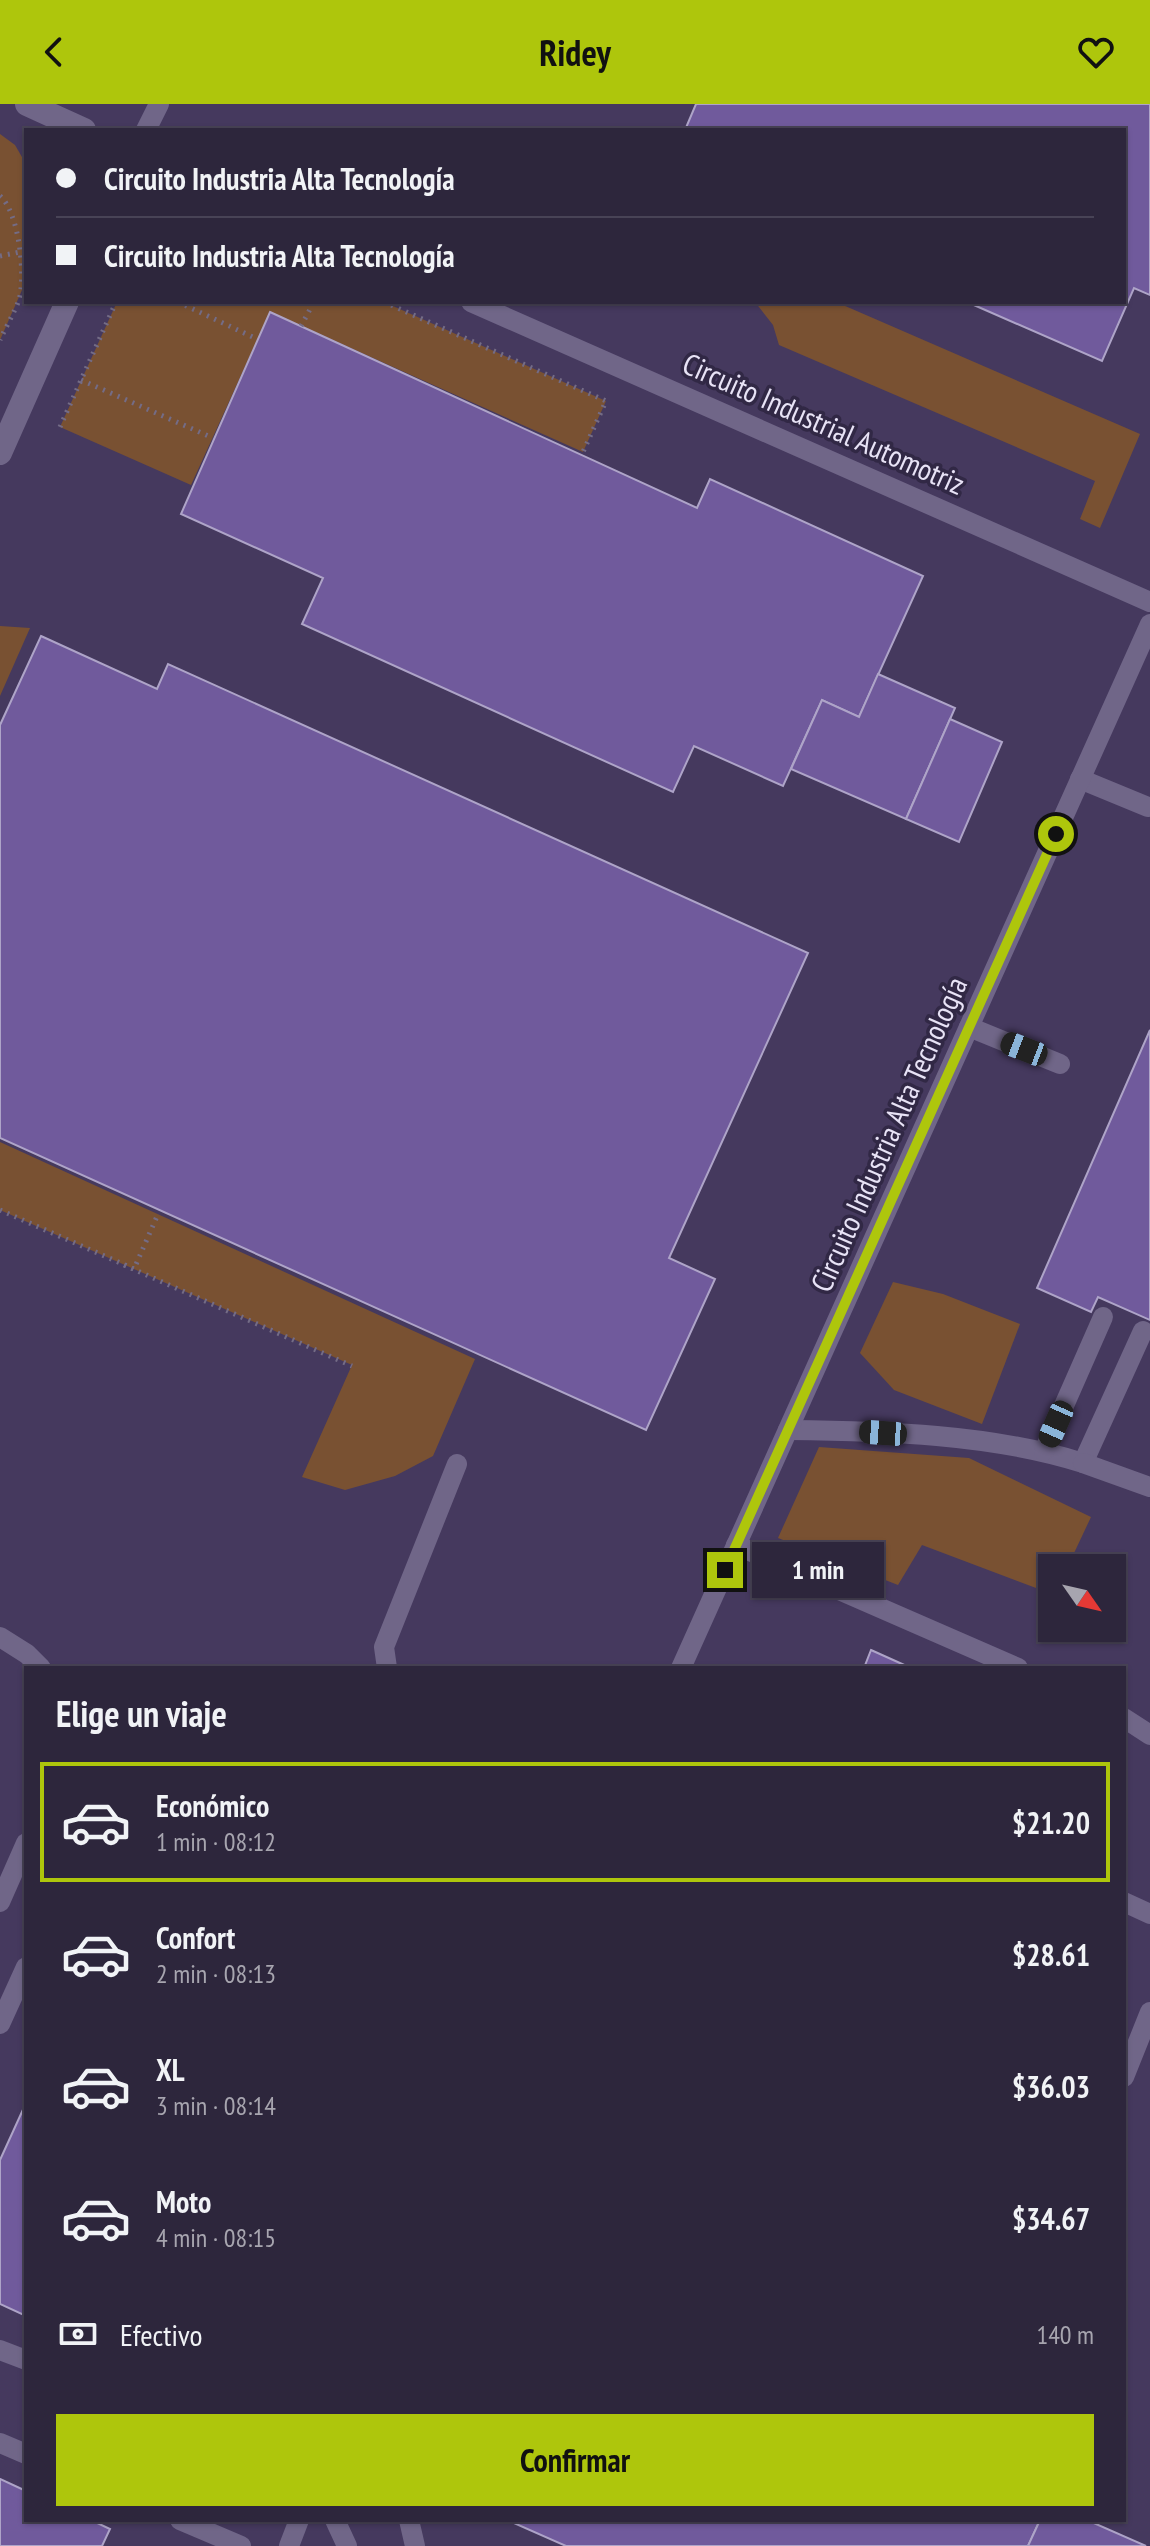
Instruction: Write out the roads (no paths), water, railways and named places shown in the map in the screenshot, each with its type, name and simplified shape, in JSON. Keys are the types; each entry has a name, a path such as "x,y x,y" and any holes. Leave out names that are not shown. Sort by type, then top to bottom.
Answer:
{"street":[{"path":"27,104 80,128"},
{"path":"0,453 66,304"}],"lane":[{"path":"147,128 159,104"},
{"name":"Circuito Industrial Automotriz","path":"476,304 1150,602"},
{"name":"Circuito Industria Alta Tecnología","path":"682,1666 1150,624"},
{"path":"1080,779 1148,807"},
{"path":"969,1027 1060,1064"},
{"path":"1044,1451 1103,1317"},
{"path":"1083,1463 1143,1331"},
{"path":"788,1430 910,1434 1044,1451 1150,1487"},
{"path":"387,1666 384,1647 457,1464"},
{"path":"736,1545 1013,1666"},
{"path":"0,1637 27,1654 39,1666"},
{"path":"1126,1719 1150,1735"},
{"path":"0,1902 24,1848"},
{"path":"1126,1903 1150,1914"},
{"path":"0,2024 24,1971"},
{"path":"1126,2072 1150,2012"},
{"path":"0,2350 24,2359"},
{"path":"0,2443 24,2453"},
{"path":"185,2522 241,2546"},
{"path":"289,2546 298,2522"},
{"path":"336,2522 347,2546"},
{"path":"409,2522 415,2546"}]}
